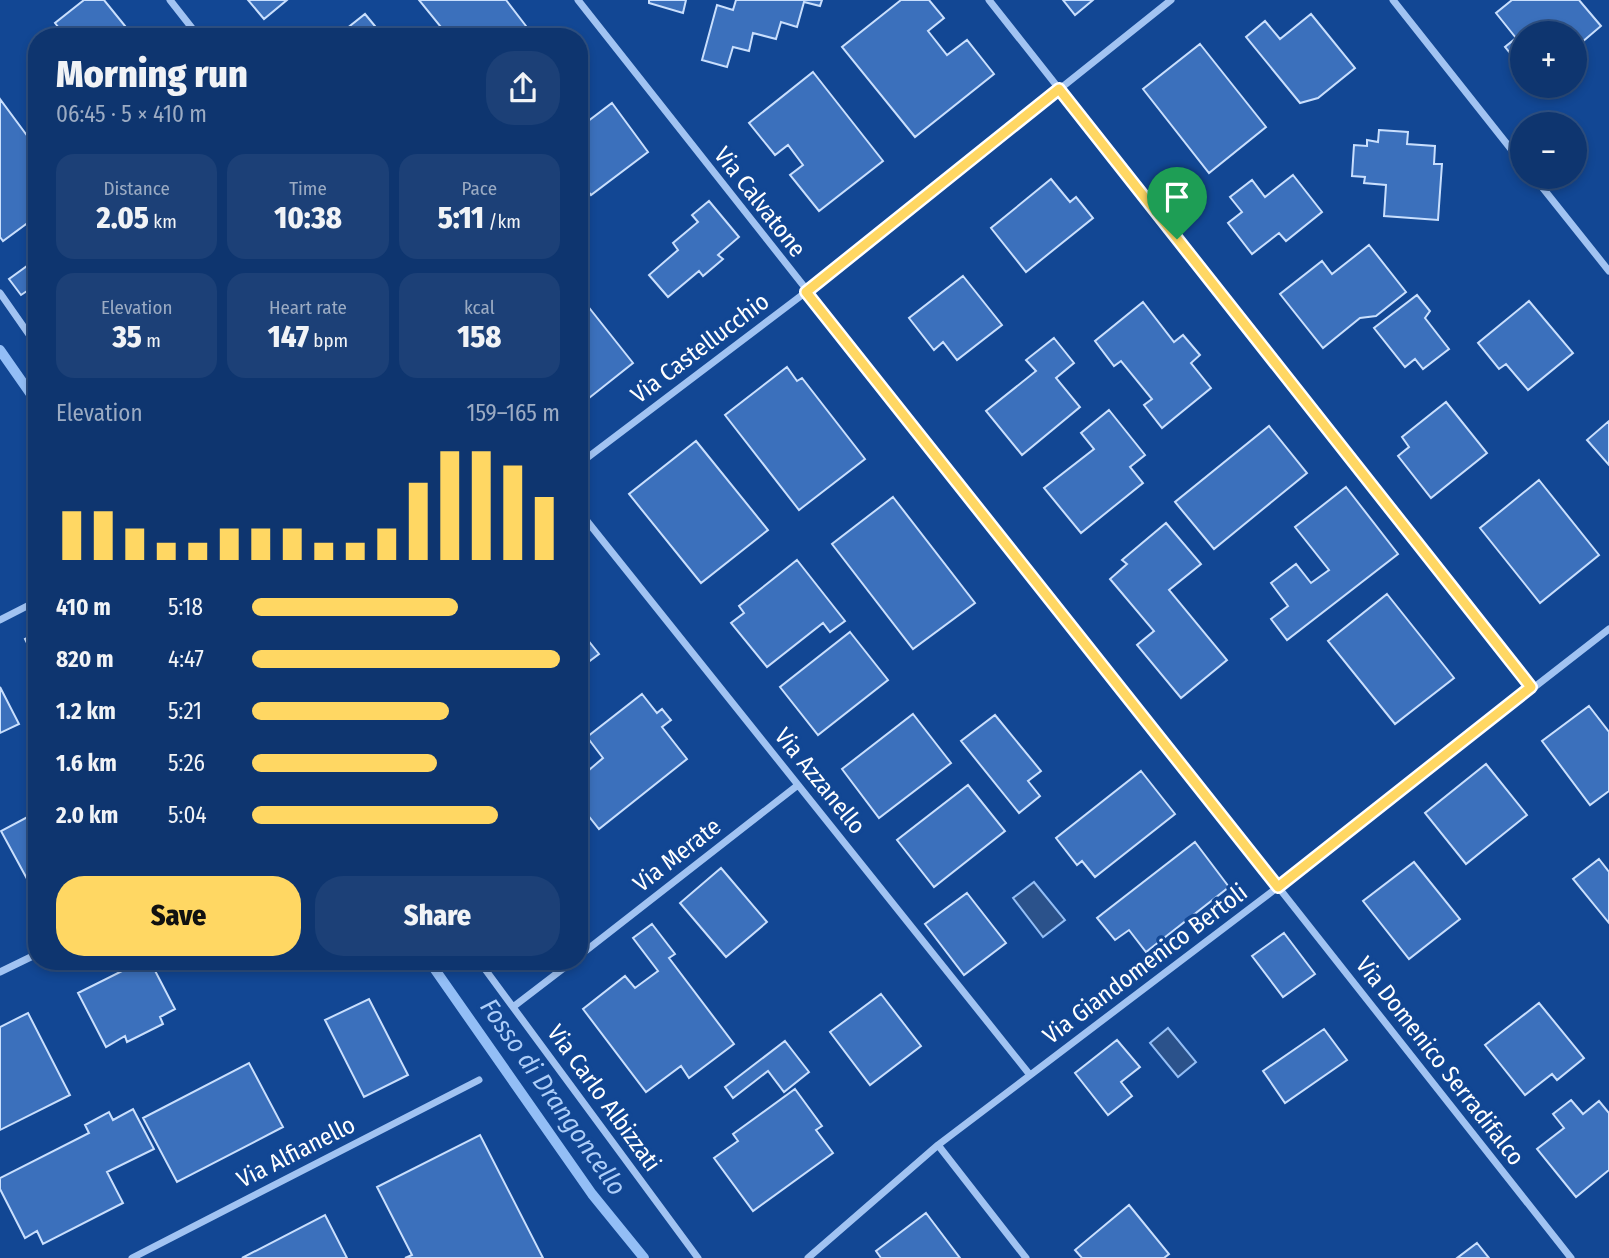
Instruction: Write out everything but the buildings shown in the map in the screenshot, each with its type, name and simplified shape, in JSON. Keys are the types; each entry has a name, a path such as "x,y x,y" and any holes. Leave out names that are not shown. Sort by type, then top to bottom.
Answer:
{"street":[{"path":"170,0 192,28"},
{"name":"Via Calvatone","path":"578,0 1278,887"},
{"path":"989,0 1531,687"},
{"name":"Via Castellucchio","path":"588,457 806,292 1171,0"},
{"path":"1394,0 1510,148"},
{"path":"1544,189 1609,271"},
{"path":"0,293 28,333"},
{"name":"Via Azzanello","path":"588,522 1030,1075"},
{"path":"0,620 28,606"},
{"name":"Via Giandomenico Bertoli","path":"808,1258 938,1145 1278,887 1531,687 1609,629"},
{"name":"Via Merate","path":"588,949 798,785"},
{"name":"Via Domenico Serradifalco","path":"1278,887 1571,1258"},
{"path":"0,972 28,958"},
{"name":"Via Carlo Albizzati","path":"485,970 698,1258"},
{"path":"513,1007 560,970"},
{"name":"Via Alfianello","path":"132,1258 479,1080"},
{"path":"938,1145 1027,1258"}],"water":[{"path":"1034,882 1065,920 1043,937 1013,898"},
{"path":"1168,1028 1196,1062 1178,1077 1150,1043"}],"waterway":[{"name":"Fosso di Drangoncello","path":"0,350 28,390"},
{"name":"Fosso di Drangoncello","path":"435,970 592,1194 644,1258"}],"route":[{"path":"1059,89 1177,239 1531,687 1278,887 806,292 1059,89"}]}
